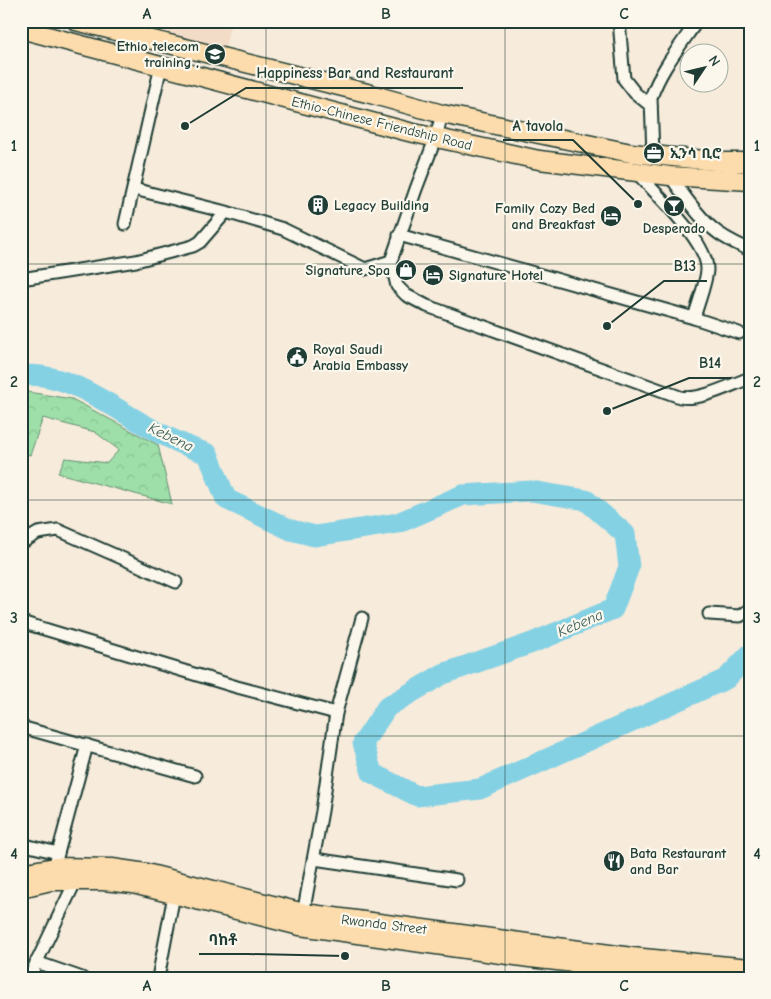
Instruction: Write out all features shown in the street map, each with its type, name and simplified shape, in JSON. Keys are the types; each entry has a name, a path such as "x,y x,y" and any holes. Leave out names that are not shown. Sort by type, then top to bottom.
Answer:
{"main road":[{"name":"Ethio-Chinese Friendship Road","path":"76,21 367,93 442,114 631,153 725,162 750,162"},
{"name":"Ethio-Chinese Friendship Road","path":"21,29 409,132 539,160 637,173 750,181"},
{"name":"Rwanda Street","path":"54,867 76,880 103,880 133,884 174,895 302,920 530,958 657,975 709,978"},
{"name":"Rwanda Street","path":"21,888 54,867"},
{"name":"Rwanda Street","path":"21,873 54,867 103,868 146,873 302,920 632,957 750,968"}],"street":[{"path":"619,21 624,78 635,93 651,106"},
{"path":"653,155 651,98 665,69 697,21"},
{"path":"125,224 161,66"},
{"path":"442,114 436,138 391,261 397,286 406,295 427,306 680,397 690,399 750,378"},
{"path":"637,173 696,239 705,257 707,270 694,318"},
{"path":"670,176 712,229 750,250"},
{"path":"134,189 226,212 283,229 365,269 391,261"},
{"path":"21,279 136,260 192,246 200,242 226,212"},
{"path":"399,235 694,318 739,334"},
{"path":"21,544 38,532 58,530 176,582"},
{"path":"709,614 740,616 750,609"},
{"path":"302,920 314,859 336,713 362,618"},
{"path":"21,622 237,687 336,713"},
{"path":"21,727 195,776"},
{"path":"21,844 54,867 87,745"},
{"path":"314,859 457,880"},
{"path":"29,978 76,880"},
{"path":"158,978 174,895"},
{"path":"36,962 82,978"}],"shaded area":[{"path":"117,21 231,21 225,49"}],"green space":[{"path":"21,391 72,399 158,445 172,504 58,473 65,458 107,463 119,450 95,432 43,418 30,455 21,453"}],"waterway":[{"name":"Kebena","path":"21,376 38,375 72,384 166,436 208,454 226,499 291,530 315,536 398,523 463,495 531,491 586,500 625,534 629,567 613,609 532,643 443,674 387,707 363,743 372,773 417,796 480,789 726,679 750,654"}],"place":[{"name":"Ethio telecom training ,","path":"215,54"},
{"name":"Happiness Bar and Restaurant","path":"185,126"},
{"name":"ኢንሳ ቢሮ","path":"654,153"},
{"name":"A tavola","path":"638,204"},
{"name":"Legacy Building","path":"318,205"},
{"name":"Desperado","path":"674,206"},
{"name":"Family Cozy Bed and Breakfast","path":"611,216"},
{"name":"Signature Spa","path":"406,270"},
{"name":"Signature Hotel","path":"433,275"},
{"name":"B13","path":"607,326"},
{"name":"Royal Saudi Arabia Embassy","path":"297,357"},
{"name":"B14","path":"607,411"},
{"name":"Bata Restaurant and Bar","path":"614,861"},
{"name":"ባከቶ","path":"345,956"}]}
